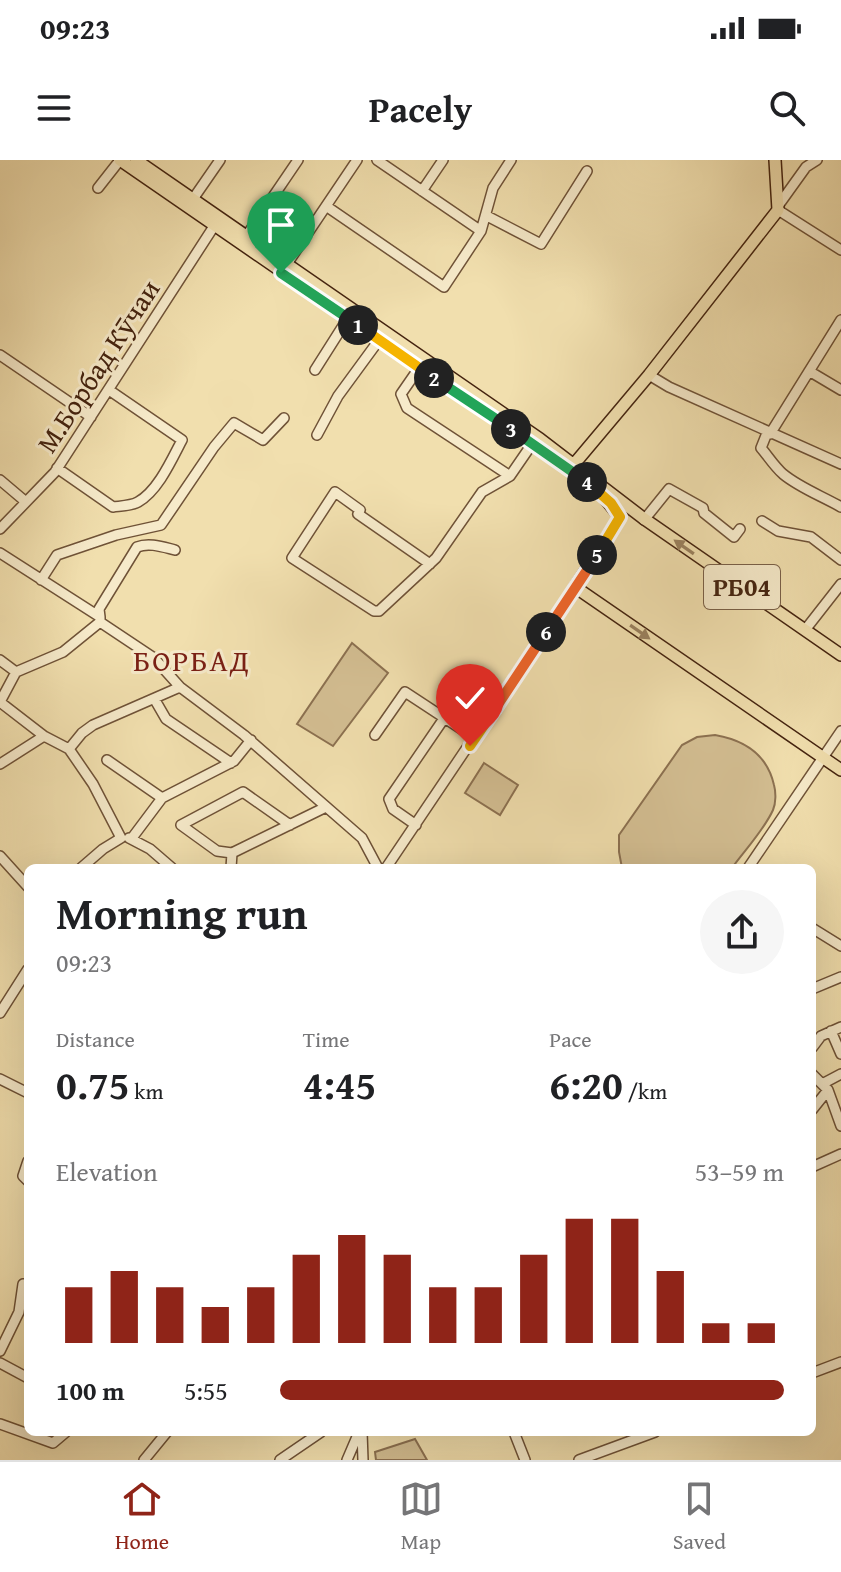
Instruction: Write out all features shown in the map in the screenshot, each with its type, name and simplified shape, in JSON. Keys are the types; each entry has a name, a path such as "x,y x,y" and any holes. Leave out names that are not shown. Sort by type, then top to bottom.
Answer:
{"main road":[{"name":"РБ04","path":"120,160 217,222 419,368 532,444 572,467 611,503 620,517"},
{"path":"572,467 649,375 778,208 775,160"},
{"name":"РБ04","path":"141,161 193,199 217,222 247,235 644,519 841,655"},
{"path":"617,499 620,517"},
{"path":"644,519 630,514 620,517 575,587 841,770"}],"street":[{"path":"98,188 120,160"},
{"path":"193,199 220,160"},
{"path":"247,235 298,160"},
{"path":"287,264 357,160"},
{"path":"377,160 481,231"},
{"path":"422,191 443,160"},
{"path":"326,206 444,287 481,231 493,188 511,160"},
{"path":"817,160 806,167 778,208 841,250"},
{"path":"487,216 541,244 587,171"},
{"name":"М.Борбад Кӯчаи","path":"0,529 57,468 217,222"},
{"path":"315,370 348,318"},
{"path":"841,320 761,448 777,468 807,490 841,507"},
{"path":"317,435 338,396 379,340"},
{"path":"0,355 91,417"},
{"path":"419,368 401,394 407,408 510,476"},
{"path":"809,371 841,390"},
{"path":"649,375 768,434 841,464"},
{"path":"57,468 113,507 137,503 150,492 172,460 182,440 109,390"},
{"path":"41,580 57,555 137,529 161,525 234,423 263,440 284,418"},
{"path":"430,564 358,514 360,510 335,492 292,558 374,611 379,611 430,564 482,492 510,476 532,444"},
{"path":"0,480 26,502"},
{"path":"644,519 669,489 703,508 704,513 734,537 740,529"},
{"path":"762,521 778,531 811,537 841,560"},
{"path":"137,529 142,545"},
{"path":"100,620 99,609 137,547 175,550"},
{"path":"0,553 154,658 180,687 251,740 362,838 376,864"},
{"path":"805,630 841,584"},
{"path":"389,864 575,587"},
{"path":"100,620 63,652 16,672 0,702 44,736 69,749 127,838 166,864"},
{"path":"0,660 16,672"},
{"path":"69,749 93,725 180,687"},
{"path":"375,735 405,692 475,738"},
{"path":"416,825 393,809 389,799 458,699"},
{"path":"155,700 166,719 231,763"},
{"path":"751,864 841,731"},
{"path":"0,764 44,736"},
{"path":"86,864 103,849 127,838 162,798 231,763 251,740"},
{"path":"107,760 162,798"},
{"path":"290,825 243,792 181,825 217,851 232,853 290,825 326,807"},
{"path":"231,864 232,853"},
{"path":"0,856 24,883"},
{"path":"816,931 841,946"},
{"path":"816,941 826,937"},
{"path":"0,1013 24,975"},
{"path":"816,987 841,977"},
{"path":"816,1043 821,1036 836,1029 841,1054"},
{"path":"816,1103 826,1086 841,1074"},
{"path":"816,1077 826,1086 841,1126"},
{"path":"0,1079 24,1091"},
{"path":"816,1165 841,1154"},
{"path":"0,1351 19,1312 23,1284"},
{"path":"816,1371 841,1362"},
{"path":"0,1363 24,1376"},
{"path":"0,1424 24,1433"},
{"path":"33,1436 53,1443 61,1436"},
{"path":"144,1460 164,1436"},
{"path":"280,1460 315,1436"},
{"path":"347,1460 358,1436"},
{"path":"360,1436 363,1460"},
{"path":"516,1436 525,1460"},
{"path":"579,1460 634,1436"}],"shaded area":[{"path":"352,643 388,673 333,746 297,724"},
{"path":"715,735 735,741 760,757 771,774 775,791 775,804 769,817 735,864 621,864 619,835 682,745 697,737"},
{"path":"484,763 518,785 500,815 465,793"},
{"path":"415,1439 427,1460 376,1460 375,1452"}],"district":[{"name":"БОРБАД","path":"192,661"}],"route":[{"path":"281,273 585,481 611,503 620,517 470,746"}]}
